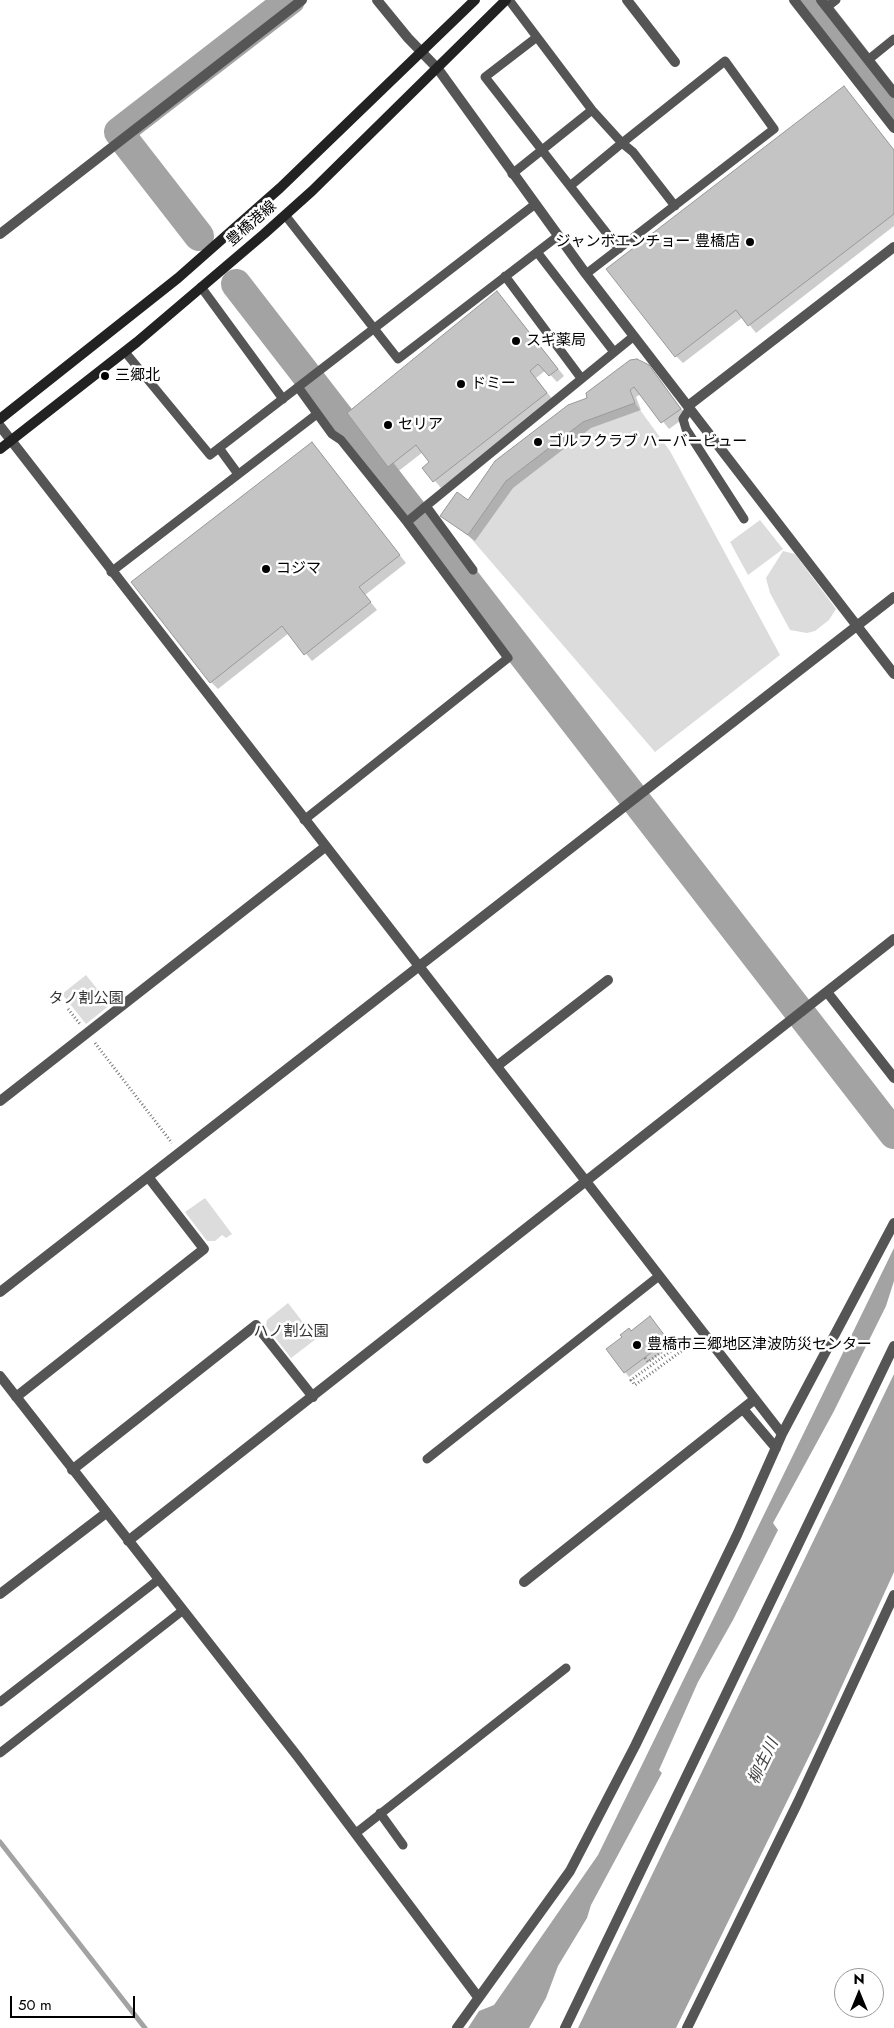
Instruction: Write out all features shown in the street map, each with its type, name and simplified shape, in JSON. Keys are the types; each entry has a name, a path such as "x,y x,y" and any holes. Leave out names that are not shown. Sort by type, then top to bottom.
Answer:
{"main road":[{"name":"豊橋港線","path":"0,419 178,278 280,188 475,0"},
{"name":"豊橋港線","path":"0,449 125,352 285,215 438,69 507,0"}],"street":[{"path":"0,234 302,0"},
{"path":"377,0 438,69 534,205 586,274 894,674"},
{"path":"627,0 675,62"},
{"path":"794,0 894,128"},
{"path":"824,4 894,93"},
{"path":"689,407 894,247"},
{"path":"0,426 111,572 782,1434"},
{"path":"0,1292 180,1154 418,965 894,597"},
{"path":"0,1101 326,847"},
{"path":"128,1542 894,939"},
{"path":"497,1066 608,980"},
{"path":"827,992 894,1078"},
{"path":"16,1397 204,1248 149,1178"},
{"path":"456,2028 570,1871 652,1711 737,1535 782,1434 894,1223"},
{"path":"72,1470 256,1325 313,1397"},
{"path":"565,2028 894,1346"},
{"path":"0,1376 356,1833 478,1997"},
{"path":"524,1582 755,1399"},
{"path":"743,1409 776,1448"},
{"path":"0,1594 106,1513"},
{"path":"687,2028 798,1802 894,1595"}],"lane":[{"path":"507,0 592,110 622,143 633,152 675,206"},
{"path":"824,4 836,0"},
{"path":"537,37 485,77 619,249"},
{"path":"868,60 894,40"},
{"path":"570,186 725,61 774,129 586,274"},
{"path":"512,174 592,110"},
{"path":"125,352 210,455 534,205"},
{"path":"285,215 398,359 558,236"},
{"path":"537,252 614,352"},
{"path":"505,276 581,378"},
{"path":"202,287 283,399"},
{"path":"415,514 634,336"},
{"path":"301,385 317,414 473,570"},
{"path":"689,407 683,419 686,429 744,519"},
{"path":"111,572 317,414"},
{"path":"219,448 238,474"},
{"path":"304,820 508,658 415,514"},
{"path":"427,1459 659,1276"},
{"path":"0,1702 158,1580"},
{"path":"0,1753 182,1611"},
{"path":"356,1833 566,1668"},
{"path":"380,1813 402,1845"}],"path":[{"path":"68,1009 180,1154"},
{"path":"645,1358 648,1362 675,1342 678,1346 631,1380 635,1385 699,1338"}],"green space":[{"path":"635,403 670,451 780,655 655,752 468,535 506,481 583,422"},
{"path":"760,520 783,549 748,575 730,542"},
{"path":"783,551 795,554 836,609 829,620 815,631 807,633 790,630 770,593 766,578"},
{"name":"タノ割公園","path":"86,975 110,1005 86,1024 62,994"},
{"path":"205,1198 232,1234 226,1238 222,1235 215,1241 207,1241 185,1212"},
{"name":"ハノ割公園","path":"288,1303 316,1339 291,1358 266,1326 267,1320"}],"water":[{"path":"894,1248 894,1281 886,1306 834,1411 773,1523 778,1530 733,1620 698,1682 659,1770 662,1773 591,1905 587,1918 558,1966 546,1998 529,2028 468,2028 479,2011 494,2005 598,1855"},
{"name":"柳生川","path":"894,1374 894,1572 820,1734 676,2028 578,2028"}],"building":[{"name":"ジャンボエンチョー 豊橋店","path":"844,86 894,150 894,214 748,326 736,310 675,357 606,269"},
{"name":"ドミー","path":"497,291 558,369 549,376 538,364 530,371 547,393 433,482 422,468 429,462 416,445 388,467 347,413"},
{"name":"ゴルフクラブ ハーバービュー","path":"637,359 649,365 681,409 661,423 634,387 630,390 635,403 583,422 506,481 468,535 440,516 457,492 468,500 495,461 568,405 587,398 586,393 630,360"},
{"name":"コジマ","path":"312,442 400,555 359,587 371,602 304,655 282,626 210,683 131,582"},
{"name":"豊橋市三郷地区津波防災センター","path":"650,1316 668,1340 624,1373 606,1349 622,1337 620,1335 629,1328 631,1331"}],"waterway":[{"path":"119,132 290,0"},
{"path":"809,0 894,109"},
{"path":"126,142 199,236"},
{"path":"236,284 894,1134"},
{"path":"0,1842 145,2028"}],"place":[{"name":"ジャンボエンチョー 豊橋店","path":"750,242"},
{"name":"スギ薬局","path":"516,341"},
{"name":"三郷北","path":"105,376"},
{"name":"ドミー","path":"461,384"},
{"name":"セリア","path":"388,425"},
{"name":"ゴルフクラブ ハーバービュー","path":"538,442"},
{"name":"コジマ","path":"266,569"},
{"name":"豊橋市三郷地区津波防災センター","path":"637,1345"}]}
